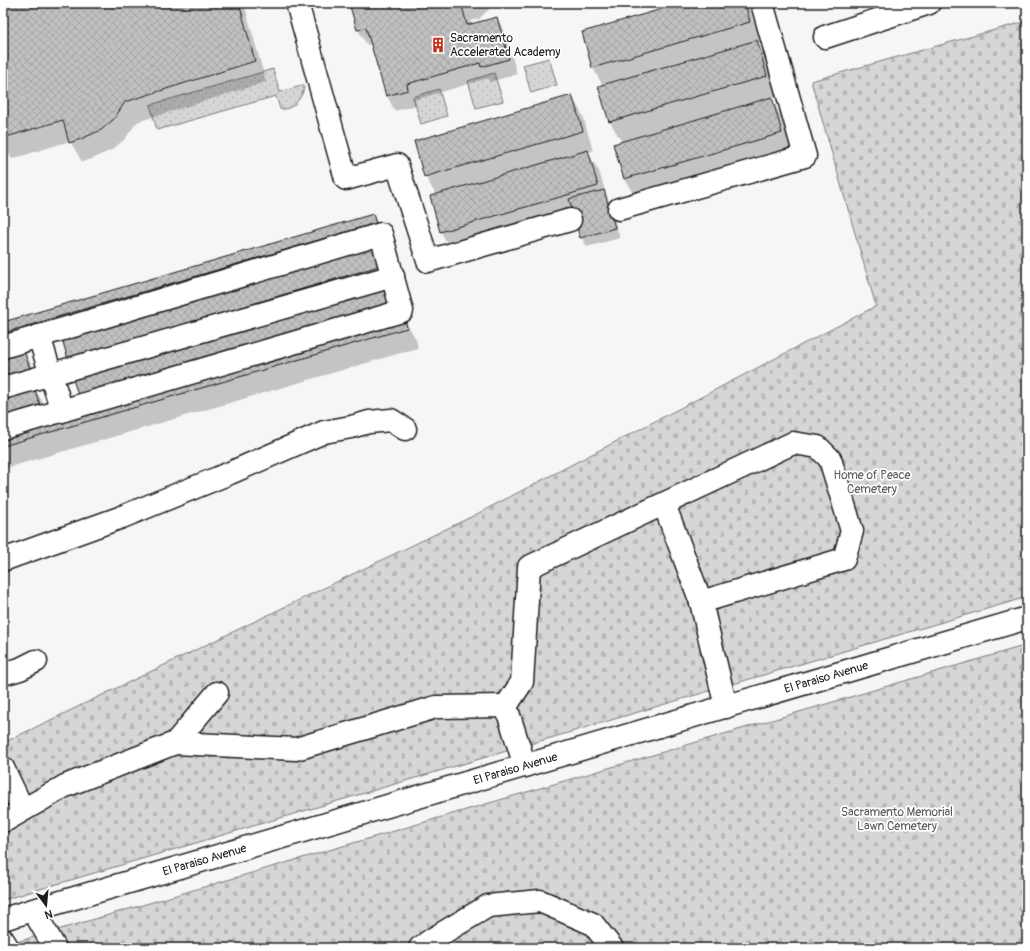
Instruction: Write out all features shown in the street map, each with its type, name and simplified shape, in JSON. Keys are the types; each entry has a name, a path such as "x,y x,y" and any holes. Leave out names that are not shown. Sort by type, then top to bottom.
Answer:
{"street":[{"path":"297,3 346,179 397,165 428,261 570,220"},
{"path":"619,209 805,156 762,3"},
{"path":"825,37 929,3"},
{"path":"3,347 381,234 402,311 3,428"},
{"path":"3,388 393,276"},
{"path":"39,336 52,374 62,411"},
{"path":"3,560 122,517 230,473 324,432 369,422 391,420 405,429"},
{"path":"506,706 522,682 529,567 793,443 818,447 830,458 852,531 844,559 700,602"},
{"path":"664,504 700,602 726,707"},
{"name":"El Paraiso Avenue","path":"3,919 1027,618"},
{"path":"3,674 20,669 36,661"},
{"path":"175,743 217,693"},
{"path":"3,768 14,815 66,786 175,743 296,749 436,707 506,706"},
{"path":"506,706 525,766"},
{"path":"420,948 488,906 540,900 592,924 612,948"},
{"path":"33,910 55,948"},
{"path":"3,940 8,948"}],"green space":[{"name":"Home of Peace Cemetery","path":"1027,21 1027,597 3,900 3,743 475,515 876,306 811,81"},
{"path":"549,58 557,85 531,93 523,65"},
{"path":"273,69 280,92 304,85 300,98 289,108 280,109 276,96 157,130 150,105"},
{"path":"494,73 503,101 476,108 468,81"},
{"path":"439,89 447,116 421,124 413,97"},
{"name":"Sacramento Memorial Lawn Cemetery","path":"1027,645 1027,948 3,948 3,946"}],"building":[{"path":"3,3 239,3 255,61 125,102 114,119 101,130 69,143 63,120 3,138"},
{"name":"Sacramento Accelerated Academy","path":"349,3 471,3 462,6 467,25 497,17 509,59 481,67 480,63 407,84 408,90 386,96 366,28 357,30"},
{"path":"683,3 745,3 750,22 592,68 582,32"},
{"path":"757,40 767,76 609,122 598,86"},
{"path":"572,95 583,131 424,177 414,141"},
{"path":"772,97 782,133 624,179 613,144"},
{"path":"588,150 598,186 440,232 430,196"},
{"path":"604,190 615,228 580,238 569,199"},
{"path":"373,214 376,223 3,333 3,322"},
{"path":"373,247 379,266 68,359 62,339"},
{"path":"383,284 389,303 78,395 72,376"},
{"path":"405,318 407,328 3,446 3,436"},
{"path":"24,350 30,369 3,377 3,356"},
{"path":"34,387 40,405 3,416 3,396"}],"place":[{"name":"Sacramento Accelerated Academy","path":"438,45"}]}
